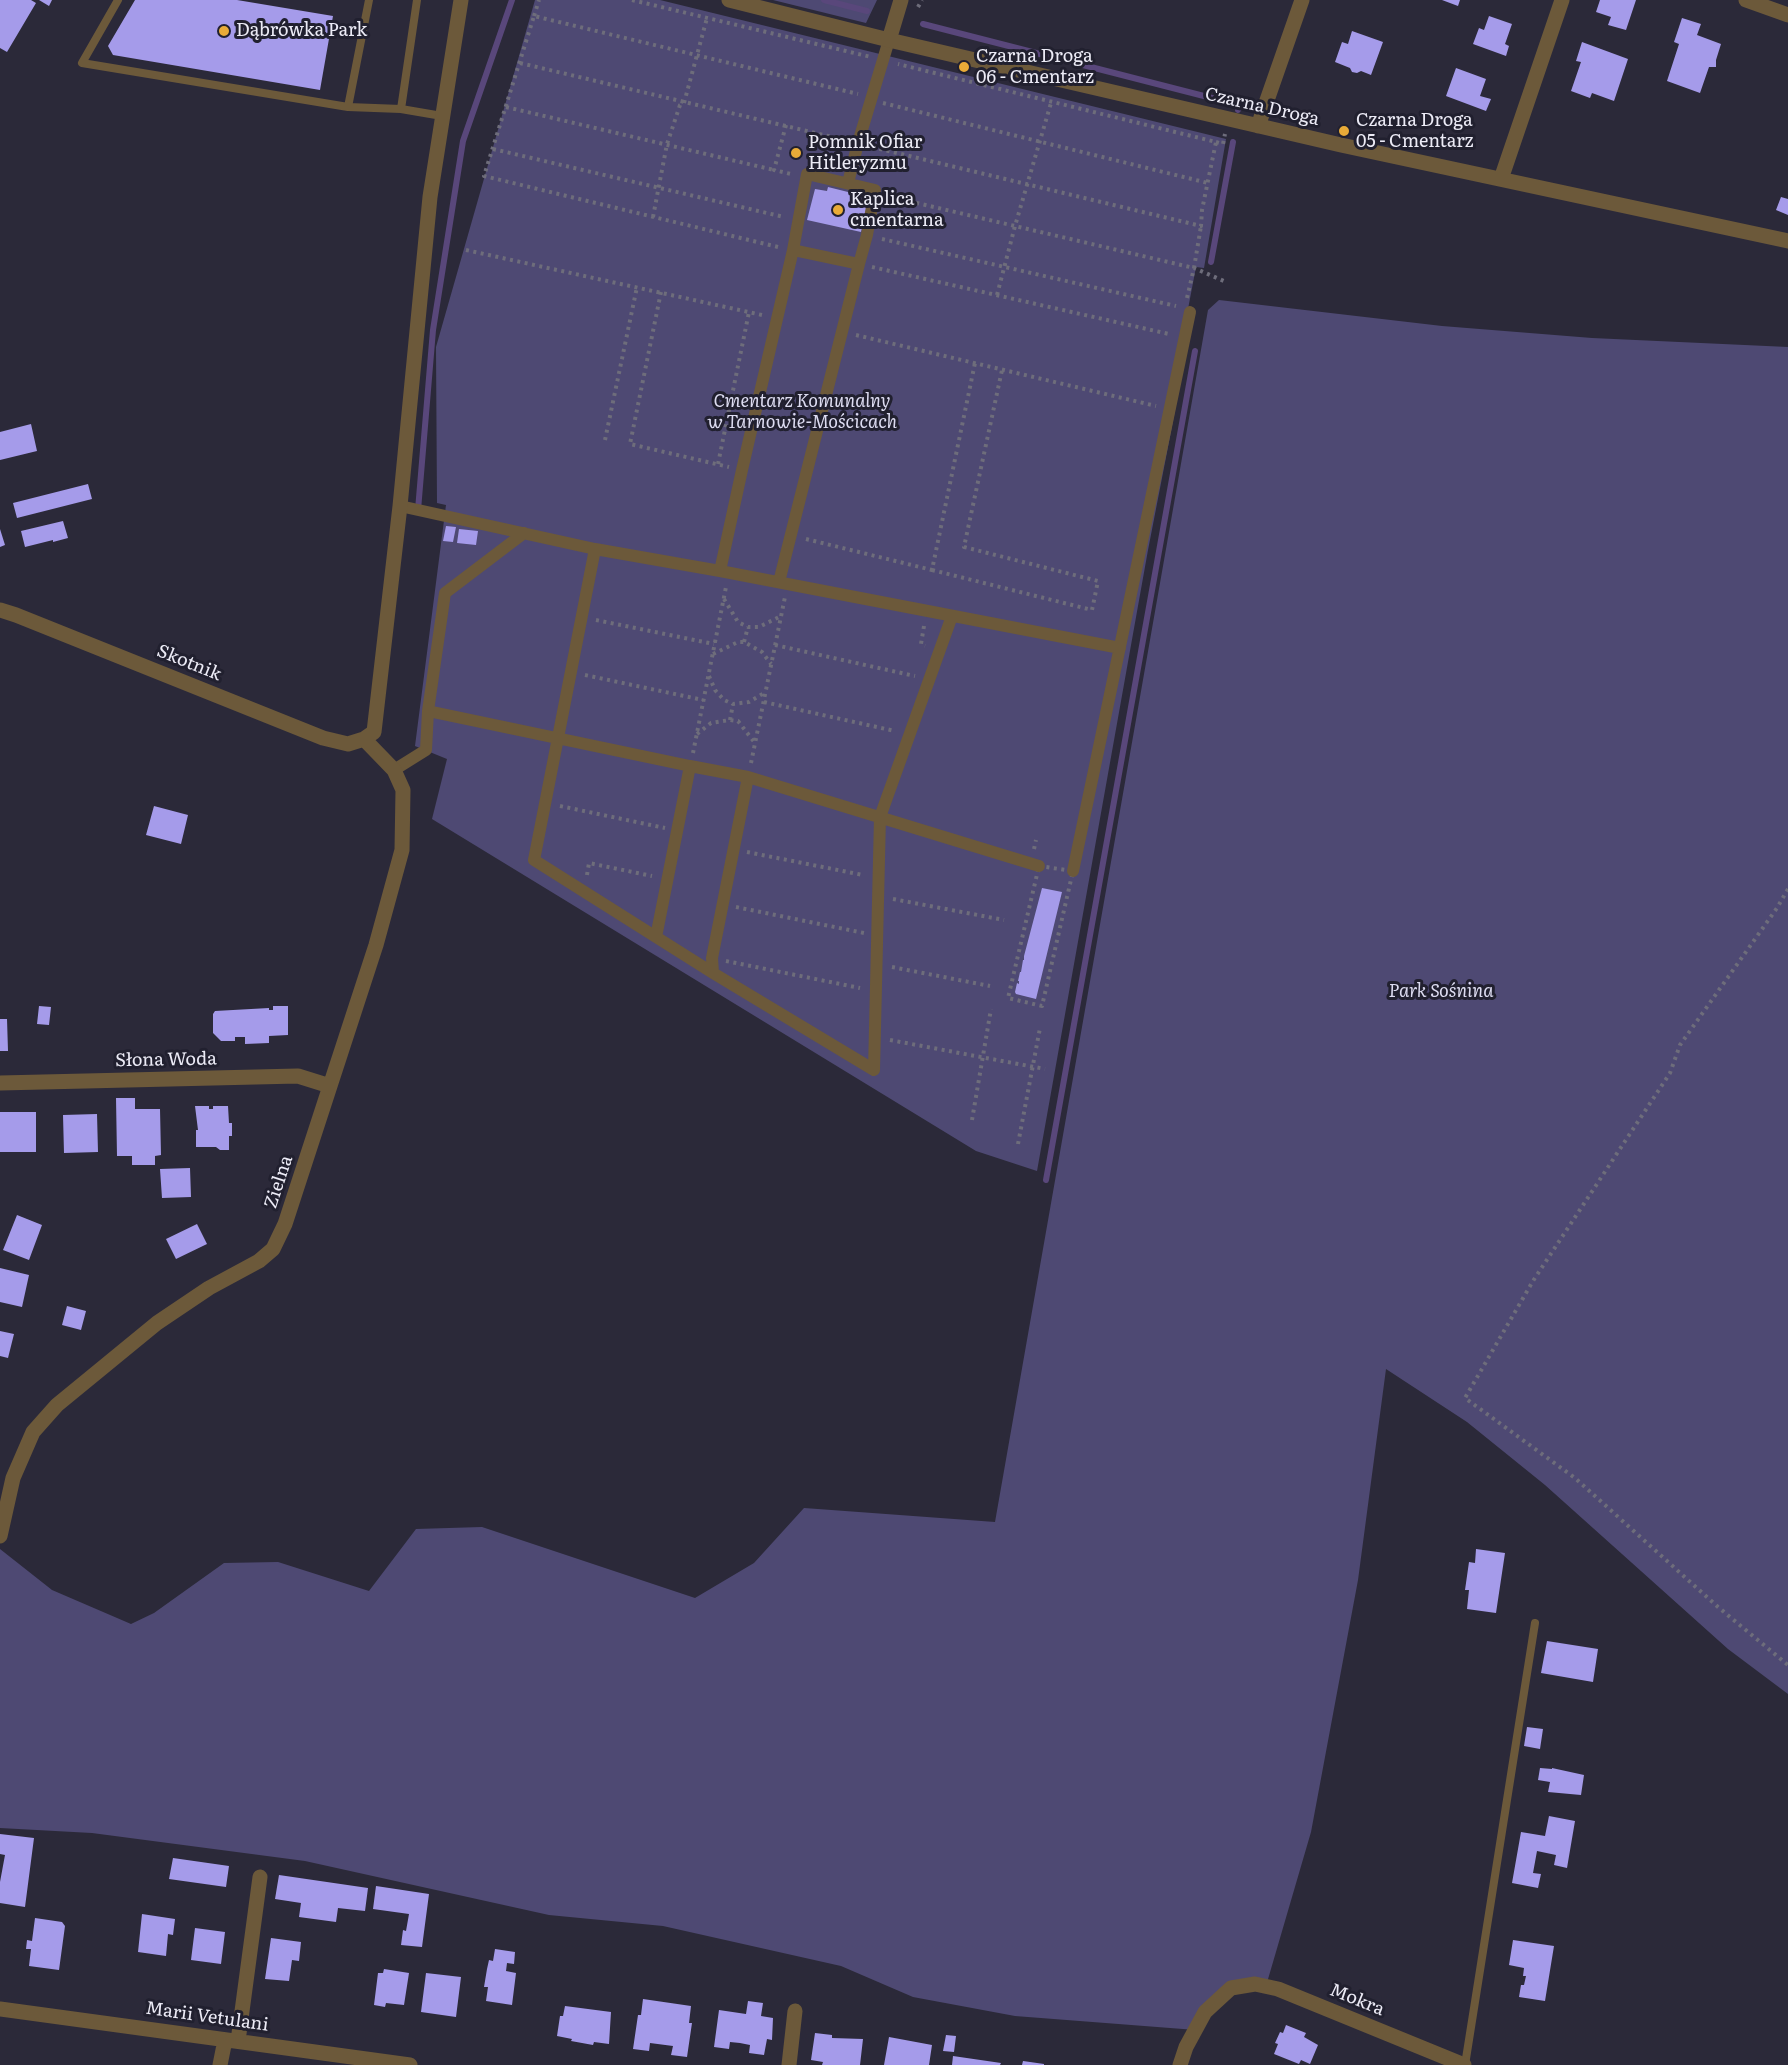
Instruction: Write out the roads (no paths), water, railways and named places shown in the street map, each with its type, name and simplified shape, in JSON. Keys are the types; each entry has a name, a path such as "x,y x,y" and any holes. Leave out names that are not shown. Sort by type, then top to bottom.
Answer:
{"street":[{"path":"364,739 374,732 400,506 430,197 461,0"},
{"name":"Czarna Droga","path":"729,0 889,40 1258,126 1788,241"},
{"path":"848,183 901,0"},
{"path":"1258,126 1302,0"},
{"path":"1501,178 1562,0"},
{"path":"1746,0 1788,15"},
{"path":"724,572 741,470 794,250 807,174 875,190 875,194 867,235 791,535 783,583"},
{"path":"794,250 859,264"},
{"path":"1073,871 1190,312"},
{"path":"400,506 595,549 1120,648"},
{"path":"394,770 426,750 428,711 445,593 524,533"},
{"path":"595,549 534,860 713,973 874,1070 880,817 952,616"},
{"name":"Skotnik","path":"0,610 323,738 348,744 364,739"},
{"path":"428,711 748,777 1039,866"},
{"name":"Zielna","path":"0,1536 13,1478 33,1432 57,1405 157,1323 209,1288 259,1261 273,1249 285,1224 376,945 402,850 403,790 394,770 364,739"},
{"path":"656,937 690,766"},
{"path":"713,973 712,958 748,777"},
{"name":"Słona Woda","path":"0,1083 298,1076 330,1086"},
{"path":"220,2065 232,2040 260,1877"},
{"name":"Mokra","path":"1180,2065 1186,2047 1205,2012 1232,1988 1255,1984 1278,1989 1464,2065"},
{"name":"Marii Vetulani","path":"0,2009 410,2065"},
{"path":"789,2065 795,2011"}],"lane":[{"path":"118,0 82,63 348,107 401,109 442,116"},
{"path":"348,107 369,0"},
{"path":"401,109 417,0"},
{"path":"1464,2065 1535,1623"}],"waterway":[{"path":"418,510 433,330 463,141 512,0"},
{"path":"824,0 867,11"},
{"path":"923,24 1239,105 1238,110"},
{"path":"1211,262 1233,142"},
{"path":"1046,1180 1195,351"}],"place":[{"name":"Dąbrówka Park","path":"224,31"},
{"name":"Czarna Droga 06 - Cmentarz","path":"964,67"},
{"name":"Czarna Droga 05 - Cmentarz","path":"1344,131"},
{"name":"Pomnik Ofiar Hitleryzmu","path":"796,153"},
{"name":"Kaplica cmentarna","path":"838,210"}],"park label":[{"name":"Cmentarz Komunalny w Tarnowie-Mościcach","path":"802,412"},
{"name":"Park Sośnina","path":"1441,992"}]}
